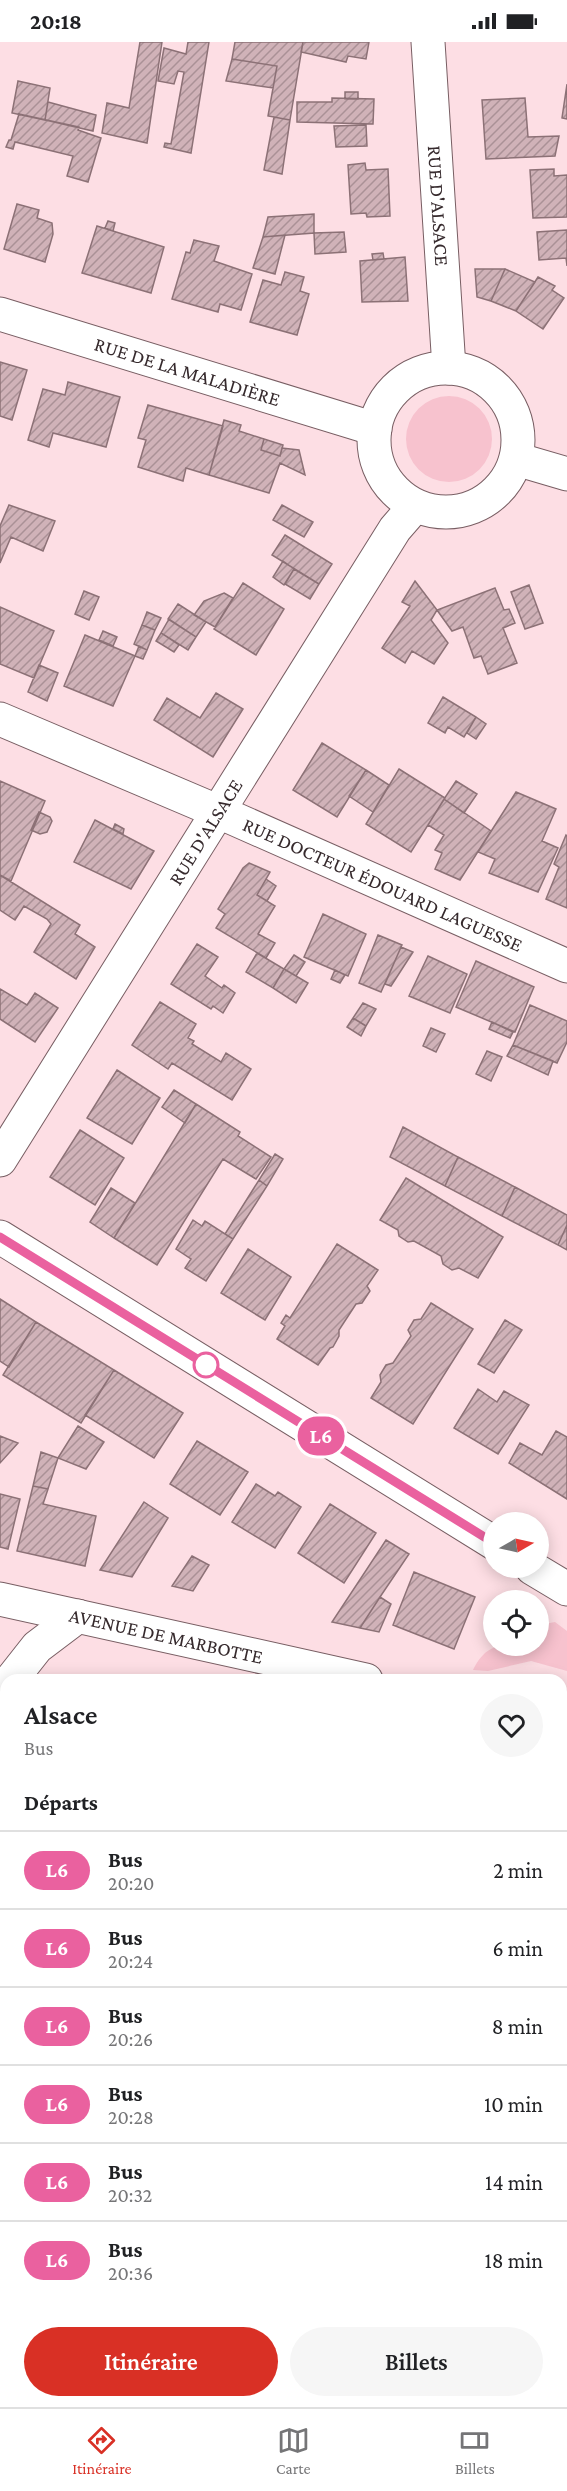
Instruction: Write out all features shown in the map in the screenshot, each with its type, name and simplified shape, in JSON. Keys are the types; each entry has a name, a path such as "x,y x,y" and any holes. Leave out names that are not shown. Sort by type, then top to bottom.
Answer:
{"street":[{"name":"RUE D'ALSACE","path":"428,42 449,368"},
{"name":"RUE DE LA MALADIÈRE","path":"0,314 375,429"},
{"path":"449,368 463,369 483,377 500,391 512,409 518,429 518,450 512,472 498,490 480,504 459,512 437,512 415,506 396,493 382,474 375,453 375,429 382,406 396,387 416,374 449,368"},
{"path":"516,459 567,474"},
{"name":"RUE D'ALSACE","path":"0,1160 395,530 415,506"},
{"name":"RUE DOCTEUR ÉDOUARD LAGUESSE","path":"0,719 567,966"},
{"path":"0,1237 483,1536"},
{"path":"549,1578 567,1589"},
{"name":"AVENUE DE MARBOTTE","path":"0,1599 339,1674"},
{"path":"16,1674 37,1647 78,1616"}],"shaded area":[{"path":"449,396 466,399 480,408 489,422 492,439 489,456 480,470 466,479 449,482 432,479 418,470 409,456 406,439 409,422 418,408 432,399"},
{"path":"555,1622 567,1631 567,1671 531,1661 488,1671 473,1670 483,1656 549,1656 549,1623"}],"building":[{"path":"140,42 162,42 147,143 102,133 107,103 129,108"},
{"path":"188,42 209,42 191,153 164,147 165,143 171,144 184,72 178,71 174,84 158,81 164,48 186,54"},
{"path":"235,42 303,42 290,120 268,116 277,66 232,59"},
{"path":"303,42 369,42 366,59 348,56 346,62 301,52"},
{"path":"232,59 277,66 273,88 226,81"},
{"path":"18,81 50,88 45,120 12,113"},
{"path":"567,84 567,119 562,118"},
{"path":"345,92 358,92 358,99 345,99"},
{"path":"332,98 374,99 373,124 297,122 297,102 332,102"},
{"path":"525,98 528,137 559,136 555,156 486,159 482,100"},
{"path":"48,102 96,115 93,131 45,120"},
{"path":"19,114 79,127 78,130 101,138 88,182 67,176 73,156 15,142 13,149 6,147 11,140"},
{"path":"274,117 290,120 282,174 264,170"},
{"path":"366,125 367,146 336,147 334,126"},
{"path":"365,163 366,170 388,169 390,216 367,217 366,213 351,214 348,165"},
{"path":"554,169 554,176 567,175 567,217 533,218 530,170"},
{"path":"17,204 39,210 37,218 52,223 53,234 45,262 4,249"},
{"path":"314,214 314,233 263,237 268,217"},
{"path":"108,221 115,223 113,231 105,228"},
{"path":"97,226 164,247 151,293 82,273"},
{"path":"567,230 567,266 566,258 539,260 537,232"},
{"path":"344,232 346,252 315,254 314,233"},
{"path":"285,235 275,274 253,268 263,237"},
{"path":"194,240 219,246 214,261 252,274 241,310 220,304 218,312 172,299 186,252 190,253"},
{"path":"383,253 384,259 373,260 372,254"},
{"path":"405,257 408,301 362,302 360,261"},
{"path":"475,269 505,269 491,301 477,297"},
{"path":"505,269 535,282 516,311 491,301"},
{"path":"285,272 304,277 300,291 309,294 297,335 250,322 263,280 281,285"},
{"path":"538,277 555,286 552,290 564,298 543,329 516,311"},
{"path":"0,362 27,370 12,420 0,416"},
{"path":"68,382 120,397 106,447 53,433 49,447 28,440 43,389 65,395"},
{"path":"148,405 223,426 209,475 186,468 183,481 138,467 146,440 138,438"},
{"path":"224,420 241,425 239,431 264,439 261,450 280,456 282,448 299,450 305,475 280,463 269,493 209,475"},
{"path":"264,439 283,445 280,456 261,450"},
{"path":"9,505 55,521 43,551 11,537 0,563 0,526"},
{"path":"282,505 313,522 304,537 273,520"},
{"path":"285,535 332,564 319,584 272,555"},
{"path":"283,561 294,569 284,585 273,577"},
{"path":"294,569 319,584 310,599 285,584"},
{"path":"415,581 437,610 431,620 448,643 434,664 412,651 405,663 382,648 410,606 402,602"},
{"path":"243,583 284,609 256,655 214,629"},
{"path":"529,585 543,623 525,629 511,592"},
{"path":"495,588 504,610 509,609 515,623 503,628 517,663 488,674 481,656 474,658 463,627 452,631 437,610"},
{"path":"84,591 99,597 89,620 75,614"},
{"path":"224,593 233,598 215,627 194,615 204,601"},
{"path":"178,604 206,622 196,637 168,619"},
{"path":"0,607 54,631 34,678 0,664"},
{"path":"147,612 161,618 155,630 142,625"},
{"path":"169,619 196,637 188,650 161,633"},
{"path":"142,625 155,630 147,650 134,644"},
{"path":"103,631 117,637 113,646 99,640"},
{"path":"161,633 179,645 174,652 156,641"},
{"path":"85,635 135,656 113,706 64,686"},
{"path":"139,646 147,650 143,659 135,656"},
{"path":"39,665 58,673 47,701 28,692"},
{"path":"216,693 243,709 213,757 154,720 167,698 200,718"},
{"path":"443,697 476,717 464,737 448,727 445,733 428,723"},
{"path":"476,717 486,724 476,739 467,733"},
{"path":"322,743 366,770 337,817 293,790"},
{"path":"399,769 445,798 411,852 366,824"},
{"path":"366,770 389,785 373,812 349,796"},
{"path":"0,781 45,801 11,881 0,875"},
{"path":"456,781 477,794 464,813 444,799"},
{"path":"516,792 556,809 542,841 558,848 538,892 489,873 495,859 478,852"},
{"path":"444,799 491,831 460,880 435,869 442,853 435,850 444,835 428,825"},
{"path":"39,812 50,817 52,821 47,832 40,834 31,830"},
{"path":"95,820 154,851 131,889 74,862"},
{"path":"115,824 124,829 123,834 113,829"},
{"path":"566,835 567,908 546,899 559,867 554,864"},
{"path":"249,863 270,872 257,895 275,906 258,934 275,943 266,958 216,928 225,914 218,909 243,868"},
{"path":"0,875 80,925 75,934 95,947 76,979 34,952 51,924 47,919 24,906 15,920 0,910"},
{"path":"266,879 276,886 267,901 257,895"},
{"path":"323,914 366,934 348,976 304,957"},
{"path":"378,935 402,945 381,992 359,983"},
{"path":"197,944 218,957 205,976 222,988 224,985 235,993 223,1013 213,1006 211,1009 171,984"},
{"path":"401,947 413,952 391,986 385,984"},
{"path":"257,953 284,969 273,988 246,972"},
{"path":"294,955 305,962 296,976 284,969"},
{"path":"428,956 467,974 450,1013 409,996"},
{"path":"476,961 534,987 515,1032 456,1007"},
{"path":"284,969 308,983 296,1003 273,988"},
{"path":"335,970 345,975 340,983 331,979"},
{"path":"0,989 27,1005 35,993 58,1008 35,1042 0,1019"},
{"path":"160,1002 196,1024 188,1038 194,1041 192,1044 221,1062 226,1053 251,1069 232,1100 172,1063 168,1069 132,1045"},
{"path":"363,1003 376,1009 366,1026 353,1018"},
{"path":"530,1005 567,1021 567,1042 557,1063 513,1045"},
{"path":"353,1018 366,1026 361,1036 347,1027"},
{"path":"492,1022 513,1032 510,1038 489,1029"},
{"path":"431,1028 445,1034 436,1052 423,1046"},
{"path":"513,1045 553,1061 548,1075 507,1056"},
{"path":"487,1051 502,1057 491,1081 476,1074"},
{"path":"117,1070 160,1098 132,1144 87,1118"},
{"path":"174,1090 196,1104 185,1123 162,1107"},
{"path":"196,1104 240,1132 238,1136 271,1157 256,1179 223,1159 157,1265 114,1238"},
{"path":"403,1127 458,1157 445,1186 390,1157"},
{"path":"80,1130 124,1158 95,1205 50,1177"},
{"path":"275,1154 283,1159 267,1186 259,1180"},
{"path":"458,1157 515,1187 502,1216 445,1186"},
{"path":"406,1178 503,1237 478,1278 459,1268 452,1270 443,1264 441,1256 414,1241 408,1242 399,1236 398,1230 380,1220"},
{"path":"259,1180 267,1186 233,1239 225,1234"},
{"path":"515,1187 567,1215 567,1225 558,1245 502,1216"},
{"path":"111,1188 135,1203 114,1238 90,1222"},
{"path":"193,1220 202,1226 205,1221 233,1239 206,1281 185,1268 191,1259 176,1249"},
{"path":"567,1225 567,1250 558,1245"},
{"path":"337,1244 378,1270 367,1286 370,1291 362,1303 356,1304 339,1330 339,1336 333,1347 318,1365 277,1339 285,1326 281,1323 286,1315 290,1318"},
{"path":"248,1249 291,1277 265,1320 221,1293"},
{"path":"0,1299 36,1322 9,1367 0,1361"},
{"path":"431,1303 473,1329 413,1424 371,1398 381,1382 380,1375 386,1365 393,1363 411,1336 408,1330 414,1320 421,1319"},
{"path":"505,1320 522,1330 494,1373 478,1364"},
{"path":"36,1322 114,1370 81,1423 3,1375"},
{"path":"114,1370 183,1413 154,1458 85,1415"},
{"path":"478,1389 497,1402 504,1391 529,1405 498,1454 454,1428"},
{"path":"78,1426 104,1442 86,1469 58,1458"},
{"path":"556,1431 567,1437 567,1499 509,1463 520,1443 542,1455"},
{"path":"0,1436 18,1443 0,1463"},
{"path":"197,1441 248,1472 220,1515 170,1484"},
{"path":"41,1452 58,1458 48,1489 33,1486"},
{"path":"256,1484 275,1496 278,1492 301,1507 275,1548 232,1522"},
{"path":"33,1486 48,1489 43,1504 96,1516 85,1566 17,1551"},
{"path":"0,1494 20,1499 8,1549 0,1547"},
{"path":"144,1502 168,1518 132,1577 100,1570"},
{"path":"330,1504 376,1533 344,1583 298,1553"},
{"path":"386,1540 409,1554 360,1628 332,1622"},
{"path":"192,1556 209,1565 193,1591 172,1586"},
{"path":"414,1572 475,1597 454,1649 393,1625"},
{"path":"380,1597 391,1604 379,1632 360,1628"}],"bus line":[{"name":"L6","path":"0,1237 483,1536"}]}
